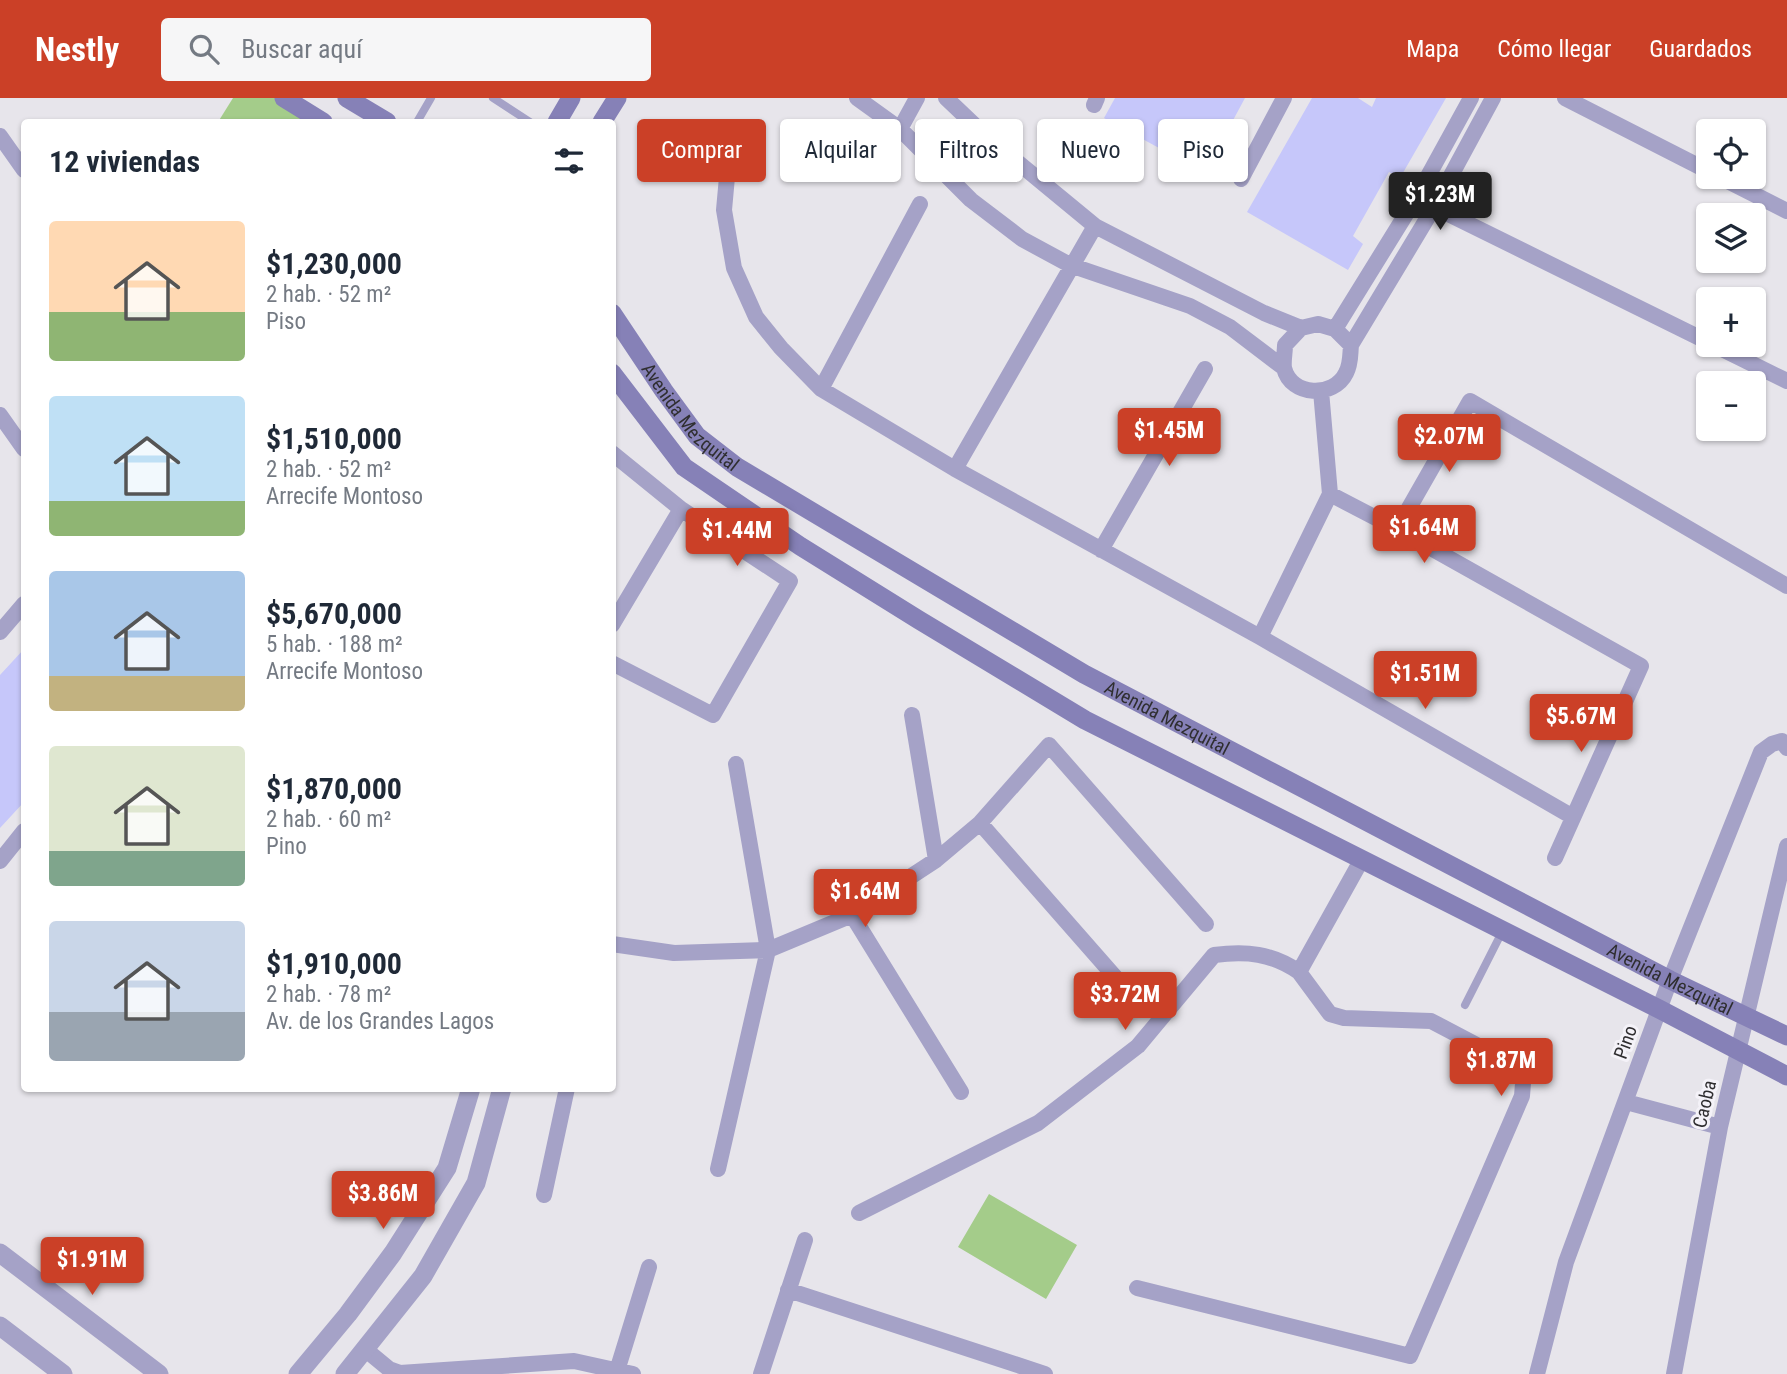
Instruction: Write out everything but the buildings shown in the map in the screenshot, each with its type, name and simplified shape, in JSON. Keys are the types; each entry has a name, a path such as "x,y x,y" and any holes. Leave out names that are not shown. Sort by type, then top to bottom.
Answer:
{"main road":[{"path":"284,98 318,119"},
{"path":"347,98 382,119"},
{"path":"558,119 571,98"},
{"path":"605,119 617,98"},
{"name":"Avenida Mezquital","path":"616,319 697,436 737,467 1084,674 1671,980 1787,1036"},
{"name":"Avenida Mezquital","path":"616,378 684,467 800,546 1085,720 1660,1009 1787,1076"}],"street":[{"path":"857,98 886,119"},
{"path":"901,127 917,98"},
{"path":"946,98 1013,160 1094,226 1212,287 1301,328"},
{"path":"1248,166 1284,98"},
{"path":"1335,329 1416,198 1471,98"},
{"path":"901,130 971,200 1022,239 1070,265 1190,306 1230,327 1284,368 1293,382 1306,390 1321,391 1335,386 1345,376 1350,362 1350,345 1434,207 1493,98"},
{"path":"1565,98 1696,165"},
{"path":"0,136 21,166"},
{"path":"727,182 724,210 734,268 755,317 821,389 955,469 1260,637 1573,817"},
{"path":"1744,189 1787,211"},
{"path":"1416,198 1696,336"},
{"path":"821,389 920,204"},
{"path":"955,469 1094,226"},
{"path":"1284,368 1285,345 1301,328 1318,324 1335,329 1350,345"},
{"path":"1738,357 1787,381"},
{"path":"1101,550 1205,369"},
{"path":"1260,637 1330,494 1321,391"},
{"path":"1397,528 1470,401 1787,586"},
{"path":"0,415 21,445"},
{"path":"616,456 681,509 790,581 713,715 616,665"},
{"path":"1330,494 1397,528 1641,666 1555,858"},
{"path":"616,618 681,509"},
{"path":"0,632 21,608"},
{"path":"912,715 936,860"},
{"name":"Pino","path":"1538,1374 1566,1262 1671,980 1761,752 1772,744 1785,745"},
{"path":"616,945 674,953 768,950 852,915 936,860 980,823 1049,745 1206,924"},
{"path":"718,1169 768,950 736,764"},
{"path":"980,823 1123,986"},
{"path":"0,861 21,835"},
{"name":"Caoba","path":"1674,1374 1720,1127 1787,846"},
{"path":"1299,972 1362,859"},
{"path":"852,915 961,1092"},
{"path":"859,1213 1038,1123 1138,1045 1214,955 1237,952 1282,960 1299,972 1329,1014 1344,1018 1431,1021 1492,1053 1518,1071 1523,1083 1522,1096 1410,1356 1137,1288"},
{"path":"282,1374 304,1367 393,1253 447,1168 470,1092"},
{"path":"345,1374 423,1276 476,1183 501,1092"},
{"path":"544,1195 566,1092"},
{"path":"1626,1102 1720,1127"},
{"path":"761,1374 805,1240"},
{"path":"0,1253 159,1374"},
{"path":"366,1350 389,1370 400,1373 574,1362 622,1372 649,1267"},
{"path":"789,1290 1045,1374"},
{"path":"0,1326 63,1374"}],"lane":[{"path":"418,119 431,98"},
{"path":"493,98 525,119"},
{"path":"1465,1005 1503,930"}],"green space":[{"path":"233,98 278,98 313,119 220,119"},
{"path":"989,1194 1077,1245 1046,1299 958,1247"}]}
